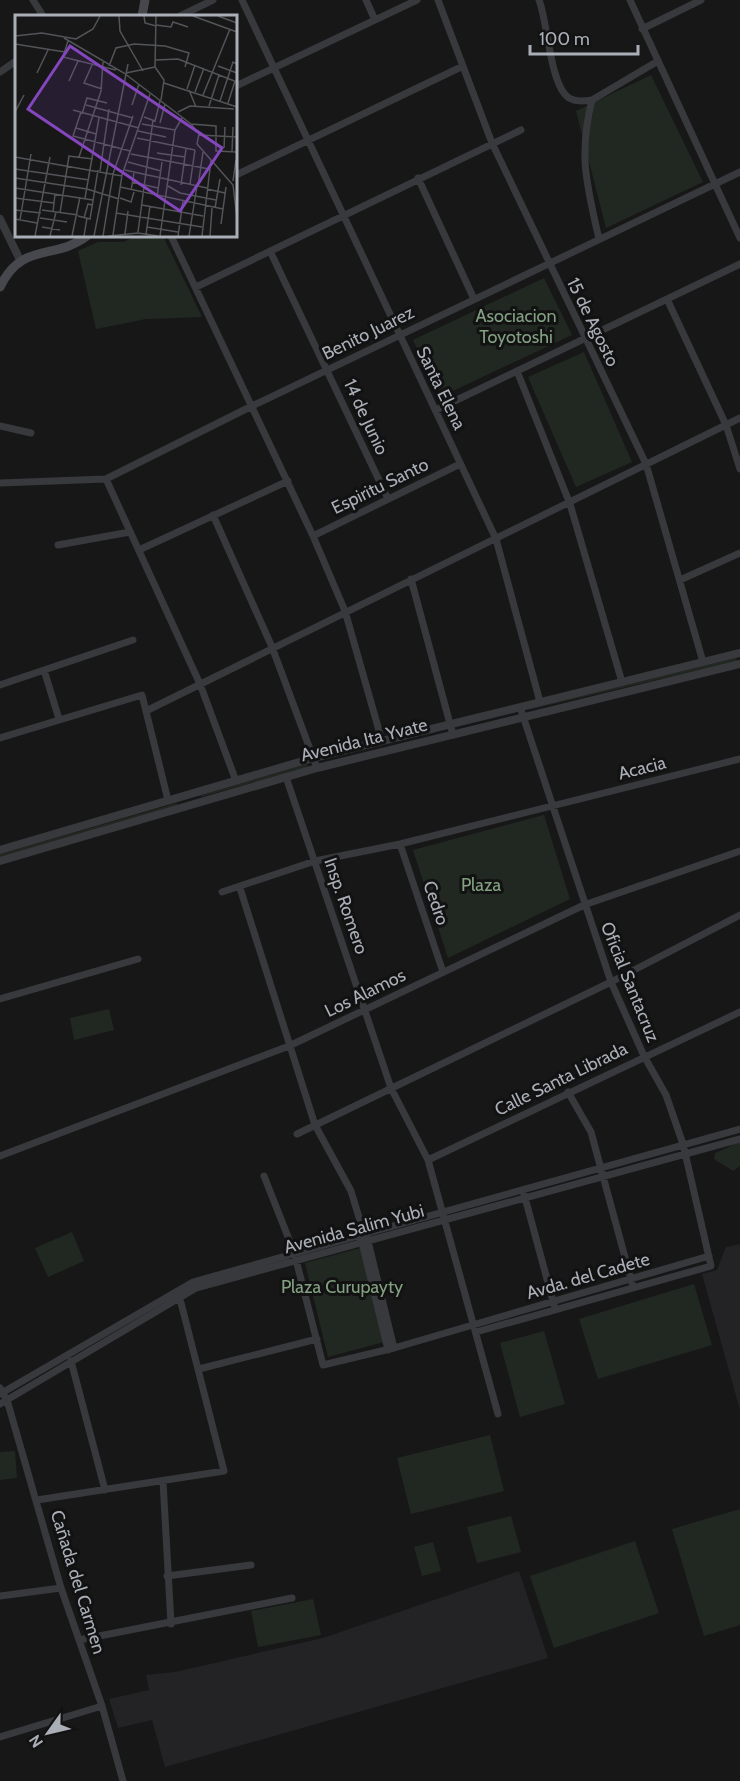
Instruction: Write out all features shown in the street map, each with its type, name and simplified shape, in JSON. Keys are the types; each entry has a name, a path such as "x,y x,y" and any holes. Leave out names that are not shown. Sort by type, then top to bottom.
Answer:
{"main road":[{"path":"142,15 145,0"},
{"path":"0,287 13,265 20,260 70,245 85,237"}],"street":[{"path":"33,0 42,15"},
{"path":"182,15 213,0"},
{"name":"Santa Elena","path":"242,0 496,539 540,702"},
{"path":"366,0 375,20"},
{"path":"237,86 417,0"},
{"name":"15 de Agosto","path":"438,0 461,67 492,143 548,264 646,464 703,662"},
{"path":"539,0 547,25 557,84 568,98 578,101 592,100 658,61"},
{"path":"630,0 740,238"},
{"path":"642,29 701,0"},
{"path":"0,72 15,62"},
{"path":"237,175 461,67"},
{"path":"592,100 585,135 584,170 599,239"},
{"path":"196,287 521,130"},
{"name":"Benito Juarez","path":"0,483 106,479 252,406 740,172"},
{"path":"418,178 474,299"},
{"path":"0,219 20,260"},
{"path":"171,237 288,482 345,611 382,741"},
{"name":"14 de Junio","path":"270,251 388,499"},
{"path":"436,410 740,264"},
{"path":"667,299 726,425 740,469"},
{"path":"518,371 570,504 622,682"},
{"path":"148,710 345,611 570,504 740,418"},
{"path":"0,426 31,433"},
{"name":"Espiritu Santo","path":"313,536 460,464"},
{"path":"106,479 200,684 236,781"},
{"path":"139,550 288,482"},
{"path":"213,515 272,647 317,768"},
{"path":"58,545 130,532"},
{"path":"680,580 740,553"},
{"path":"411,579 453,735"},
{"path":"0,685 133,640"},
{"name":"Avenida Ita Yvate","path":"0,850 314,758 740,653"},
{"name":"Avenida Ita Yvate","path":"0,861 317,768 740,664"},
{"path":"44,670 59,719"},
{"path":"589,691 591,701"},
{"path":"0,738 142,695 148,710 168,800"},
{"name":"Oficial Santacruz","path":"520,707 611,982 644,1056 666,1095 683,1144 711,1266 633,1289"},
{"name":"Acacia","path":"222,892 240,888 315,861 400,844 740,759"},
{"name":"Insp. Romero","path":"286,777 391,1088 428,1160 444,1210 498,1414"},
{"path":"186,795 188,806"},
{"path":"62,832 65,842"},
{"name":"Cedro","path":"400,844 443,972"},
{"name":"Los Alamos","path":"0,1156 289,1046 584,905 740,851"},
{"path":"240,888 315,1125 351,1191 391,1349"},
{"path":"297,1134 611,982 740,915"},
{"path":"0,999 138,959"},
{"name":"Calle Santa Librada","path":"428,1160 740,1012"},
{"path":"476,1332 633,1289 591,1132 568,1092"},
{"name":"Avenida Salim Yubi","path":"3,1402 178,1293 193,1281 740,1129"},
{"name":"Avenida Salim Yubi","path":"1,1392 178,1293 740,1139"},
{"path":"198,1369 317,1339 294,1252 264,1176"},
{"path":"522,1188 556,1310"},
{"name":"Avda. del Cadete","path":"317,1339 323,1365 391,1349 709,1256"},
{"path":"37,1500 224,1471 178,1293"},
{"path":"71,1361 105,1490"},
{"name":"Cañada del Carmen","path":"1,1392 37,1500 61,1588 102,1706 123,1781"},
{"path":"163,1481 171,1623"},
{"path":"167,1576 251,1565"},
{"path":"0,1596 61,1588"},
{"path":"79,1640 292,1598"},
{"path":"0,1737 102,1706"}],"shaded area":[{"path":"740,1244 740,1410 702,1274 717,1270 726,1247"},
{"path":"519,1571 548,1658 165,1767 152,1720 118,1728 109,1699 149,1690 146,1675 175,1672 323,1638"}],"green space":[{"path":"651,75 703,182 606,228 576,111"},
{"path":"134,237 163,237 202,317 146,319 96,329 78,251 98,242 123,242"},
{"name":"Asociacion Toyotoshi","path":"544,278 572,335 440,397 413,340"},
{"path":"584,352 632,462 576,487 528,377"},
{"path":"736,658 737,661 528,710 529,709"},
{"path":"307,764 308,767 201,797 202,795"},
{"path":"177,803 177,805 0,857 0,854"},
{"name":"Plaza","path":"544,815 570,899 448,958 413,850"},
{"path":"109,1009 114,1030 74,1040 70,1018"},
{"path":"740,1142 740,1166 733,1171 714,1159 715,1153"},
{"path":"72,1232 84,1261 48,1277 35,1248"},
{"name":"Plaza Curupayty","path":"364,1247 384,1342 328,1357 305,1263"},
{"path":"694,1284 712,1345 598,1379 579,1319"},
{"path":"544,1331 565,1404 520,1417 500,1343"},
{"path":"490,1435 504,1491 411,1514 397,1458"},
{"path":"15,1451 17,1478 0,1480 0,1452"},
{"path":"740,1509 740,1625 704,1636 672,1529"},
{"path":"511,1516 521,1552 477,1563 467,1527"},
{"path":"635,1541 659,1613 554,1648 530,1576"},
{"path":"433,1542 441,1571 422,1576 414,1547"},
{"path":"313,1599 321,1635 258,1647 251,1611"}]}
